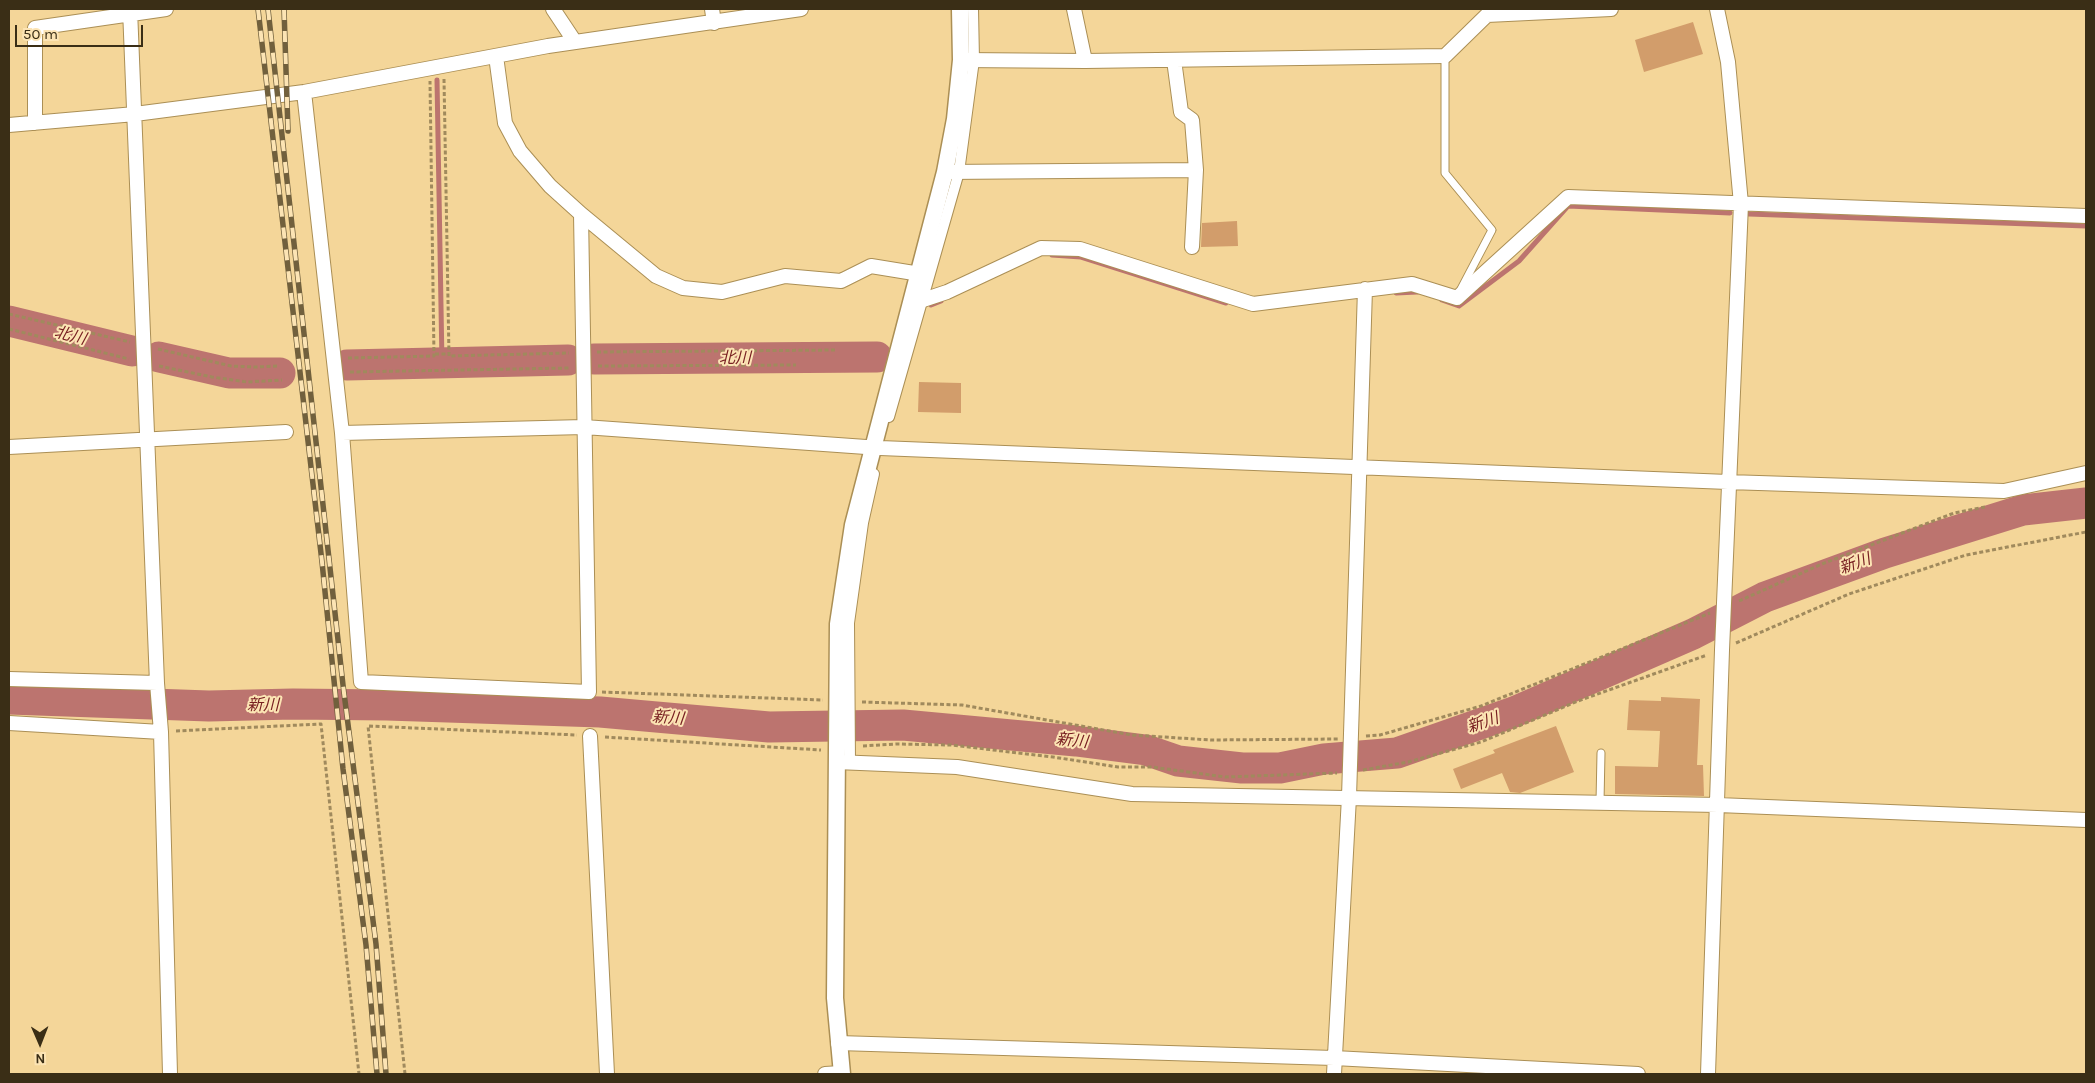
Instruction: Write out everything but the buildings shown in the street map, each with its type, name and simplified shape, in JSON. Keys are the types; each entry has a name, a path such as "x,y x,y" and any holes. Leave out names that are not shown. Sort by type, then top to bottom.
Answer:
{"street":[{"path":"35,123 36,28 130,12 166,9"},
{"path":"553,9 574,42"},
{"path":"9,125 135,114 304,92 713,16 801,9"},
{"path":"960,9 968,60"},
{"path":"836,1074 838,1043 835,998 843,756 843,701 838,624 853,525 918,299 952,172 955,119 968,60 973,9"},
{"path":"1074,9 1085,62"},
{"path":"968,60 1085,62 1445,56 1487,15 1496,11 1611,9"},
{"path":"1708,1074 1728,482 1741,204 1728,62 1717,9"},
{"path":"130,12 157,684 161,732 170,1074"},
{"path":"496,56 505,123 520,151 550,186 656,276 683,288 722,292 785,276 841,281 871,266 920,274"},
{"path":"1174,60 1181,112 1192,120 1196,170 1192,247"},
{"path":"304,92 342,432 361,682 589,692 581,214"},
{"path":"952,172 1196,170"},
{"path":"918,299 920,274 952,172"},
{"path":"918,299 947,292 1041,248 1080,249 1253,304 1412,284 1457,298 1568,197 2086,216"},
{"path":"1334,1074 1349,797 1365,289"},
{"path":"342,432 584,427 876,447 1728,482 2004,491 2086,473"},
{"path":"9,447 286,432"},
{"path":"9,679 157,684"},
{"path":"9,723 161,732"},
{"path":"590,736 607,1074"},
{"path":"843,756 957,767 1132,794 1718,805 2086,820"},
{"path":"838,1043 1334,1058 1638,1074"}],"lane":[{"path":"1445,56 1445,173 1492,230 1457,298"},
{"path":"1600,802 1601,753"}],"path":[{"path":"444,78 449,354"},
{"path":"430,81 434,354"},
{"path":"334,365 434,356 434,354 449,354 449,356 583,352 837,350"},
{"path":"334,365 583,367 796,365"},
{"path":"589,692 962,705 1132,734 1211,740 1350,738 1380,735 1481,706 1724,608 1822,564 1954,513 1993,505"},
{"path":"161,732 321,724 359,1074"},
{"path":"404,1074 368,726 590,736 843,756 896,744 951,745 1118,767 1152,767 1225,777 1349,773"}],"waterway":[{"path":"437,80 442,363"},
{"path":"1442,300 1459,306 1519,261 1568,206 1730,213"},
{"path":"1749,214 2086,226"},
{"path":"1052,255 1081,257 1226,303"},
{"path":"1396,293 1417,292"},
{"path":"931,305 941,301"},
{"name":"北川","path":"9,321 132,351"},
{"name":"北川","path":"159,357 229,373 280,373"},
{"name":"北川","path":"594,359 877,357"},
{"name":"北川","path":"347,365 568,360"},
{"name":"新川","path":"9,699 209,706 293,704 387,705 600,712 769,727 903,725 1076,741 1146,750 1178,761 1242,768 1280,768 1324,759 1397,753 1514,712 1693,634 1765,597 1885,553 2023,510 2086,503"}],"railway":[{"path":"258,9 322,562 343,769 366,945 377,1074"},
{"path":"268,9 343,685 376,944 386,1074"},
{"path":"284,9 288,131"}]}
